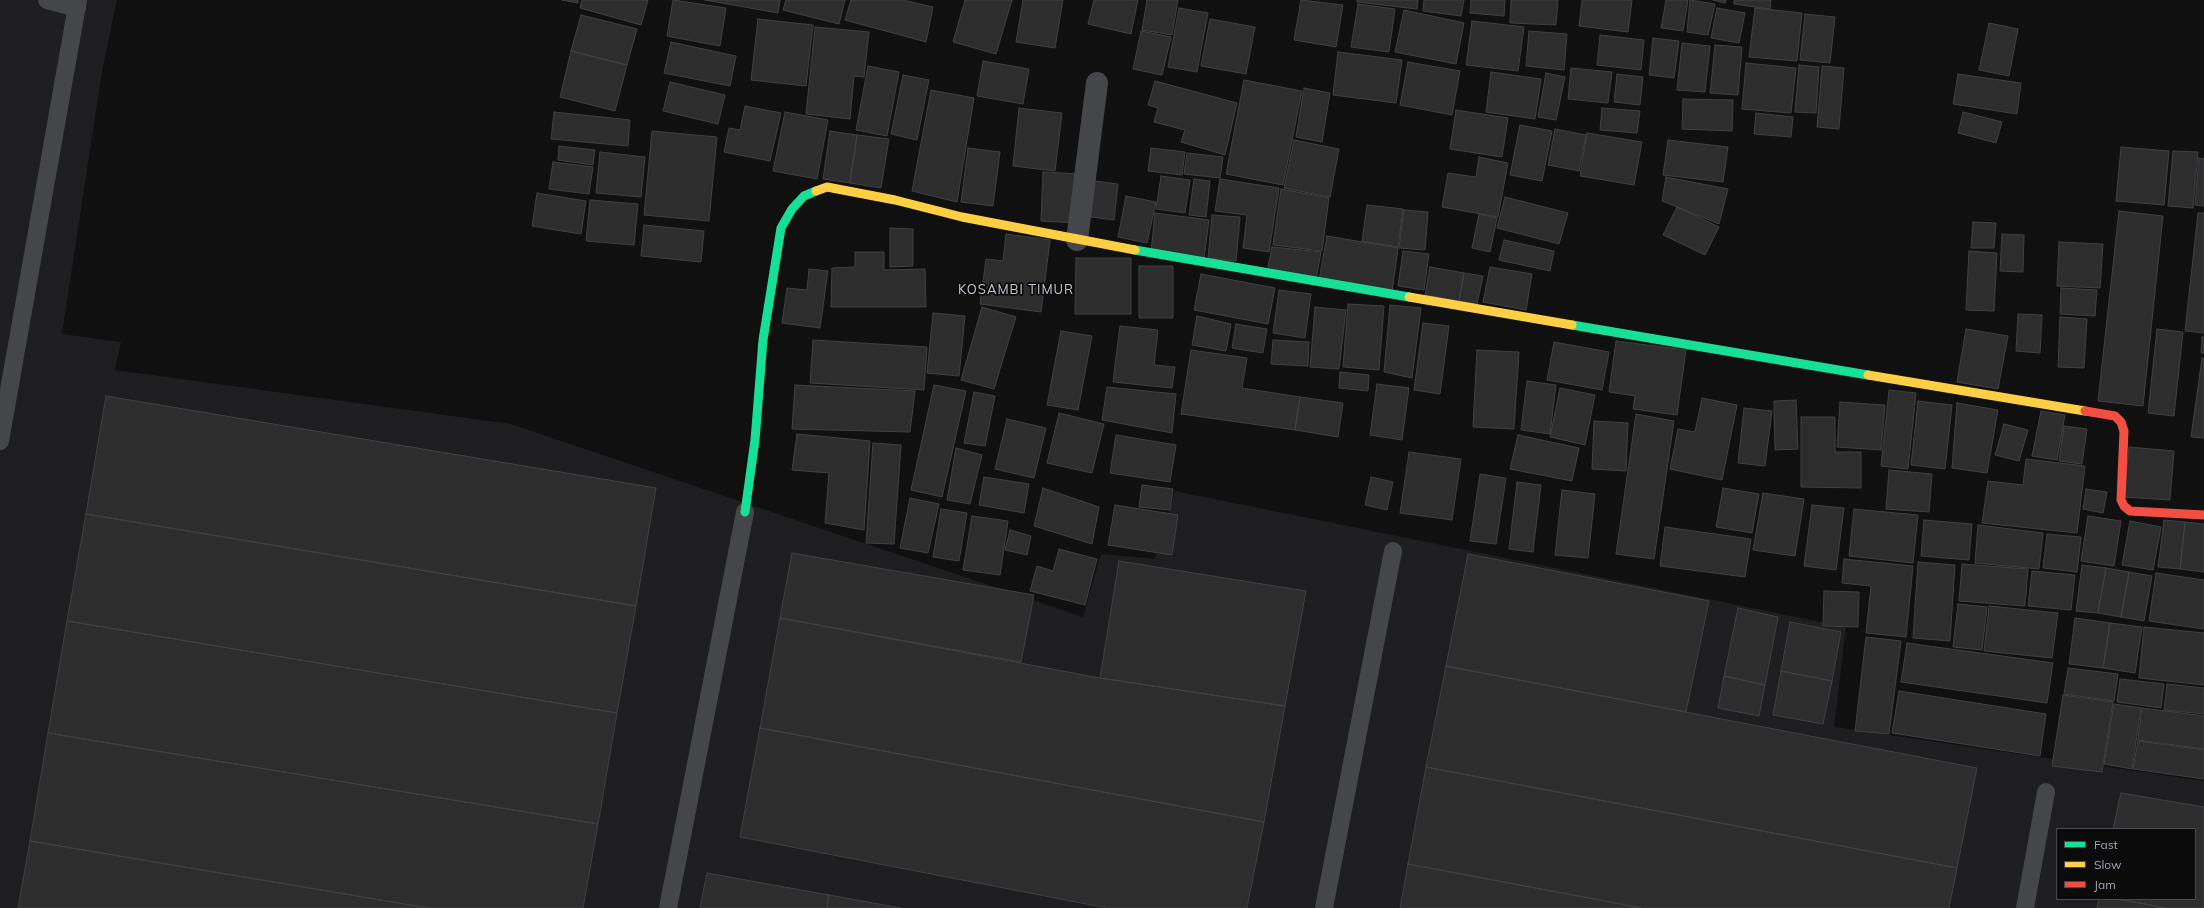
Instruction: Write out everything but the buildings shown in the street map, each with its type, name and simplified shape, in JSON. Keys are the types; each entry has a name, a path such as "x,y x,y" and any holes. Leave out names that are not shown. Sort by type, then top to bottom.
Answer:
{"street":[{"path":"1076,240 1097,83"},
{"path":"745,512 755,440 764,340 781,228 792,209 804,196 827,187 895,200 962,217 1076,240 1755,357 2115,416 2121,422 2124,431 2122,500 2124,506 2130,511 2204,515"}],"lane":[{"path":"0,441 77,4 47,0"},
{"path":"668,908 745,512"},
{"path":"1324,908 1393,551"},
{"path":"2025,908 2046,792"}],"shaded area":[{"path":"0,0 117,0 102,71 62,334 121,342 115,370 511,424 1083,617 1101,554 1155,559 1175,491 1846,627 1834,727 2204,781 2204,908 0,908"}],"traffic: fast":[{"path":"745,512 755,440 763,340 781,228 792,209 804,196 816,191"},
{"path":"1135,250 1409,297"},
{"path":"1572,325 1868,375"}],"traffic: slow":[{"path":"816,191 827,187 895,200 962,217 1135,250"},
{"path":"1409,297 1572,325"},
{"path":"1868,375 2085,411"}],"traffic: jam":[{"path":"2085,411 2115,416 2121,422 2124,431 2121,500 2124,506 2130,511 2204,515"}],"district":[{"name":"KOSAMBI TIMUR","path":"1016,290"}]}
